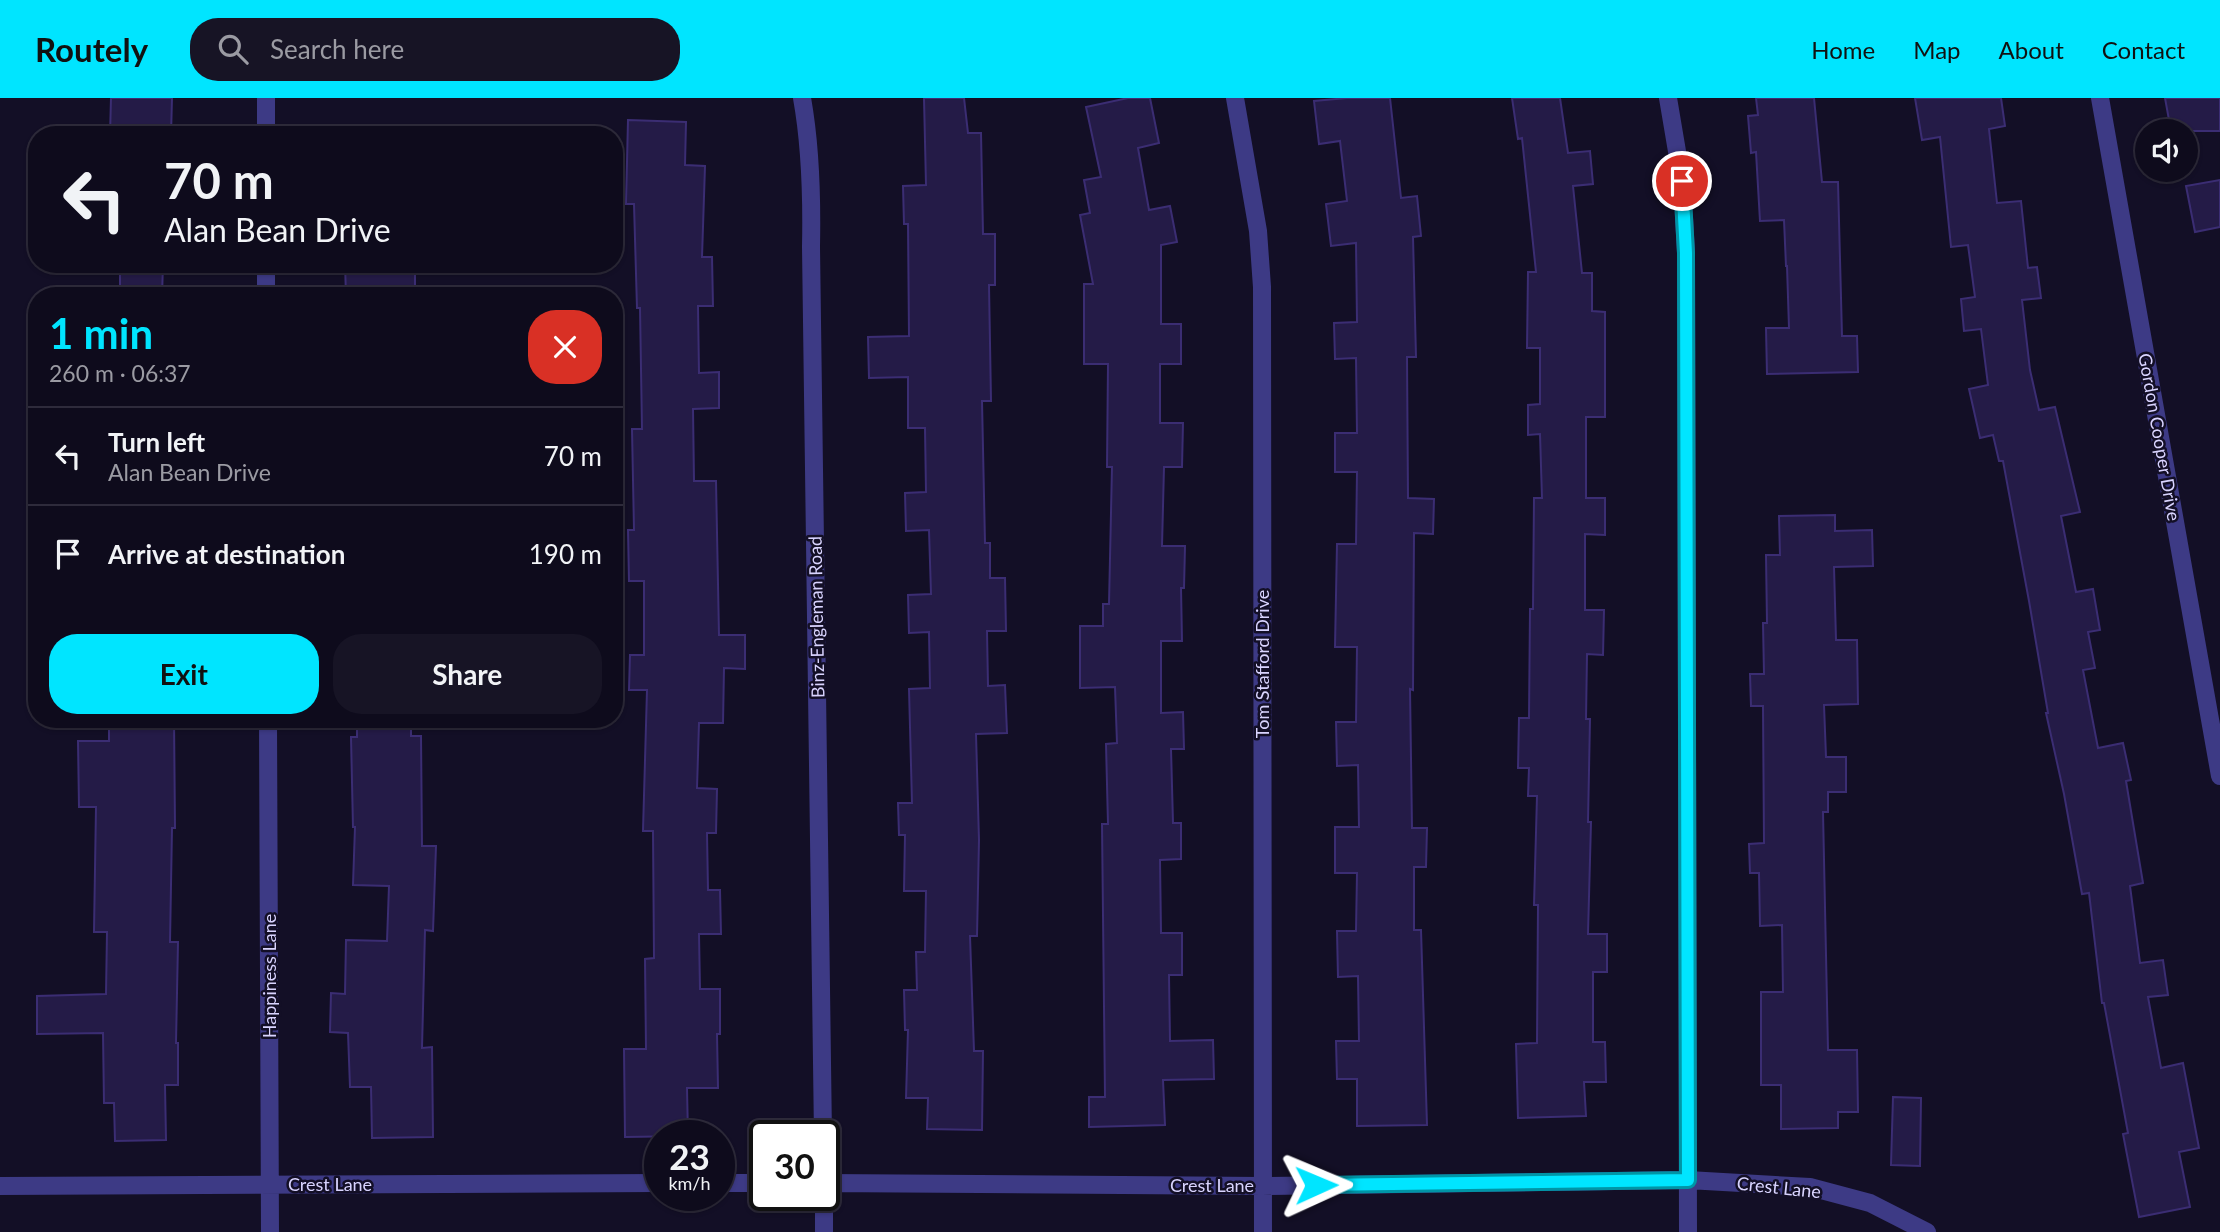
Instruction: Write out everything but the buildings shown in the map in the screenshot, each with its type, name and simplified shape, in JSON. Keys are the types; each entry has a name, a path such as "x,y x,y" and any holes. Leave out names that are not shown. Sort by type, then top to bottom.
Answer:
{"street":[{"path":"266,98 266,126"},
{"name":"Binz-Engleman Road","path":"802,98 813,188 811,247 823,1120"},
{"name":"Tom Stafford Drive","path":"1235,98 1258,231 1262,287 1263,1232"},
{"path":"1668,98 1682,181 1686,253 1688,1232"},
{"name":"Gordon Cooper Drive","path":"2099,98 2220,775"},
{"name":"Happiness Lane","path":"268,728 270,1232"},
{"name":"Crest Lane","path":"840,1183 1263,1186 1688,1180 1810,1187 1870,1203 1927,1232"},
{"name":"Crest Lane","path":"0,1186 644,1183"},
{"path":"824,1211 824,1232"}],"route":[{"path":"1316,1185 1688,1180 1686,253 1682,181"}]}
